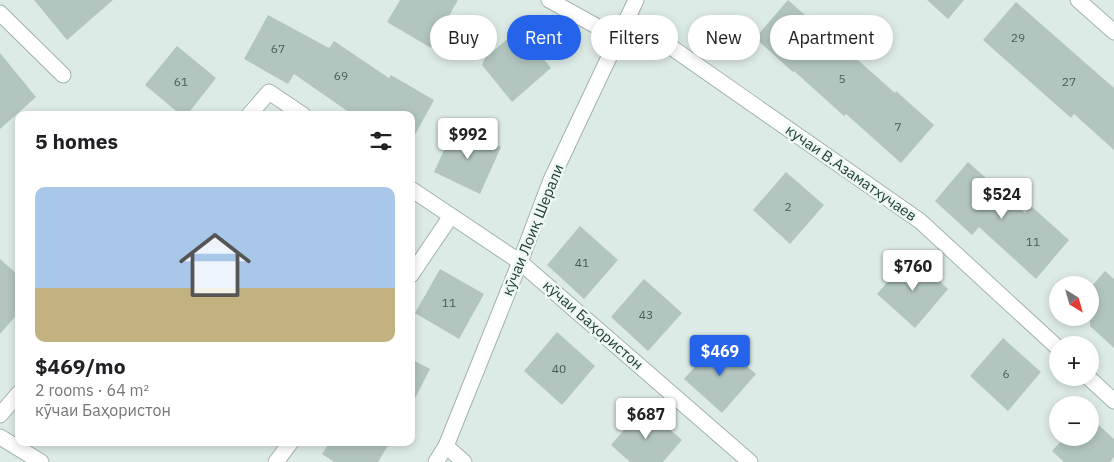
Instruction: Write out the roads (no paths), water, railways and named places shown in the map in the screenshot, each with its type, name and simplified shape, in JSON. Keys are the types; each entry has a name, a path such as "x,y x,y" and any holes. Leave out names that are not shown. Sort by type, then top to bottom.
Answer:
{"street":[{"path":"548,0 591,23"},
{"name":"кӯчаи Лоиқ Шерали","path":"629,15 636,0"},
{"path":"1078,0 1114,32"},
{"path":"0,14 63,75"},
{"name":"кучаи В.Азаматхучаев","path":"678,52 920,221 1049,340"},
{"name":"кӯчаи Лоиқ Шерали","path":"436,462 446,446 551,180 608,60"},
{"path":"252,111 269,92 297,111"},
{"name":"кӯчаи Баҳористон","path":"415,191 520,262 750,462"},
{"path":"415,269 451,216"},
{"path":"1098,386 1114,401"},
{"path":"0,415 15,397"},
{"path":"0,437 41,462"},
{"path":"276,462 288,446"},
{"path":"446,446 464,462"}]}
